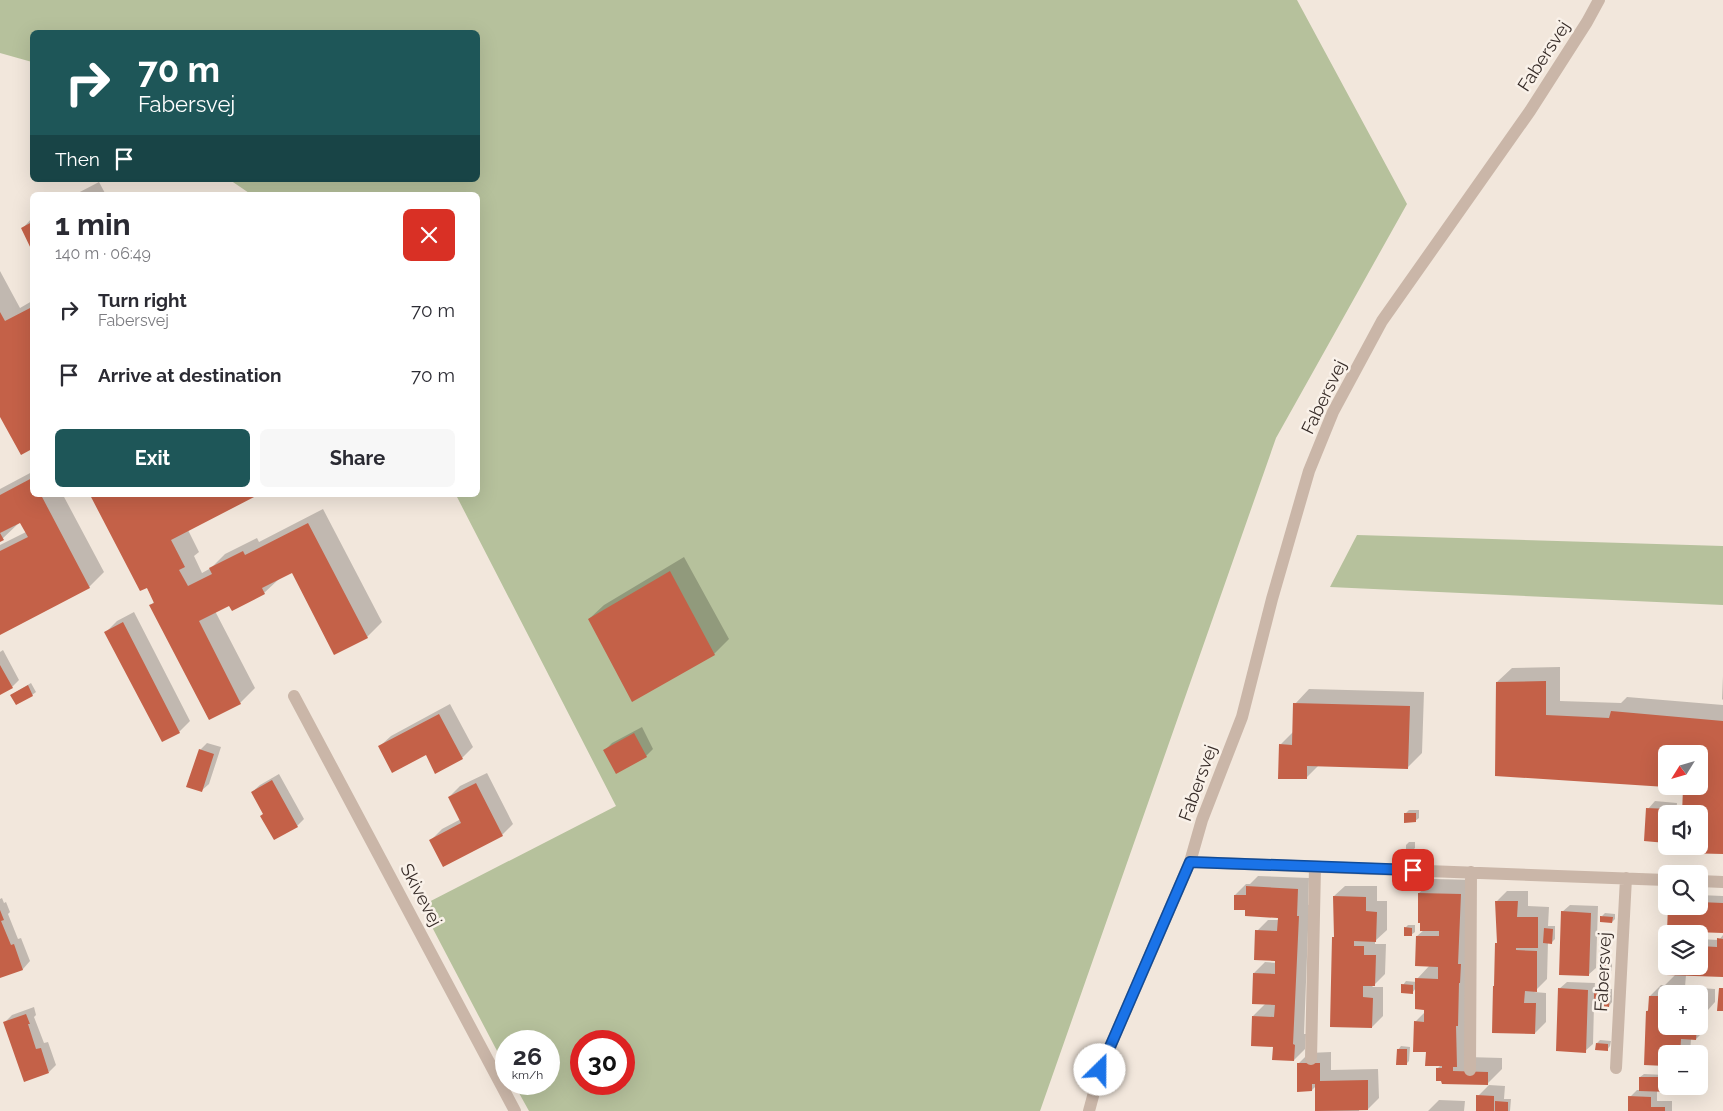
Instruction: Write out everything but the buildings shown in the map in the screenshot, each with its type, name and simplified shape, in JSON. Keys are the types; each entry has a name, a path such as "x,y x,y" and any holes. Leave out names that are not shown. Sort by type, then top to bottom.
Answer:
{"street":[{"name":"Fabersvej","path":"1089,1111 1100,1070 1190,862 1202,820 1242,717 1272,599 1310,471 1334,412 1382,321 1530,111 1599,0"},
{"name":"Skivevej","path":"294,696 515,1111"},
{"path":"1190,862 1658,880"},
{"path":"1311,1059 1315,867"},
{"path":"1470,1070 1471,872"},
{"name":"Fabersvej","path":"1616,1068 1626,878"},
{"path":"1708,881 1723,882"}],"green space":[{"path":"0,0 1297,0 1407,204 1276,438 1040,1111 529,1111 520,1095 560,1095 560,1030 495,1030 495,1047 421,906 616,806 457,497 480,497 480,192 248,192 233,182 480,182 480,30 30,30 30,61 0,53"},
{"path":"1357,535 1723,546 1723,605 1330,587"}],"route":[{"path":"1100,1070 1190,862 1413,870"}]}
